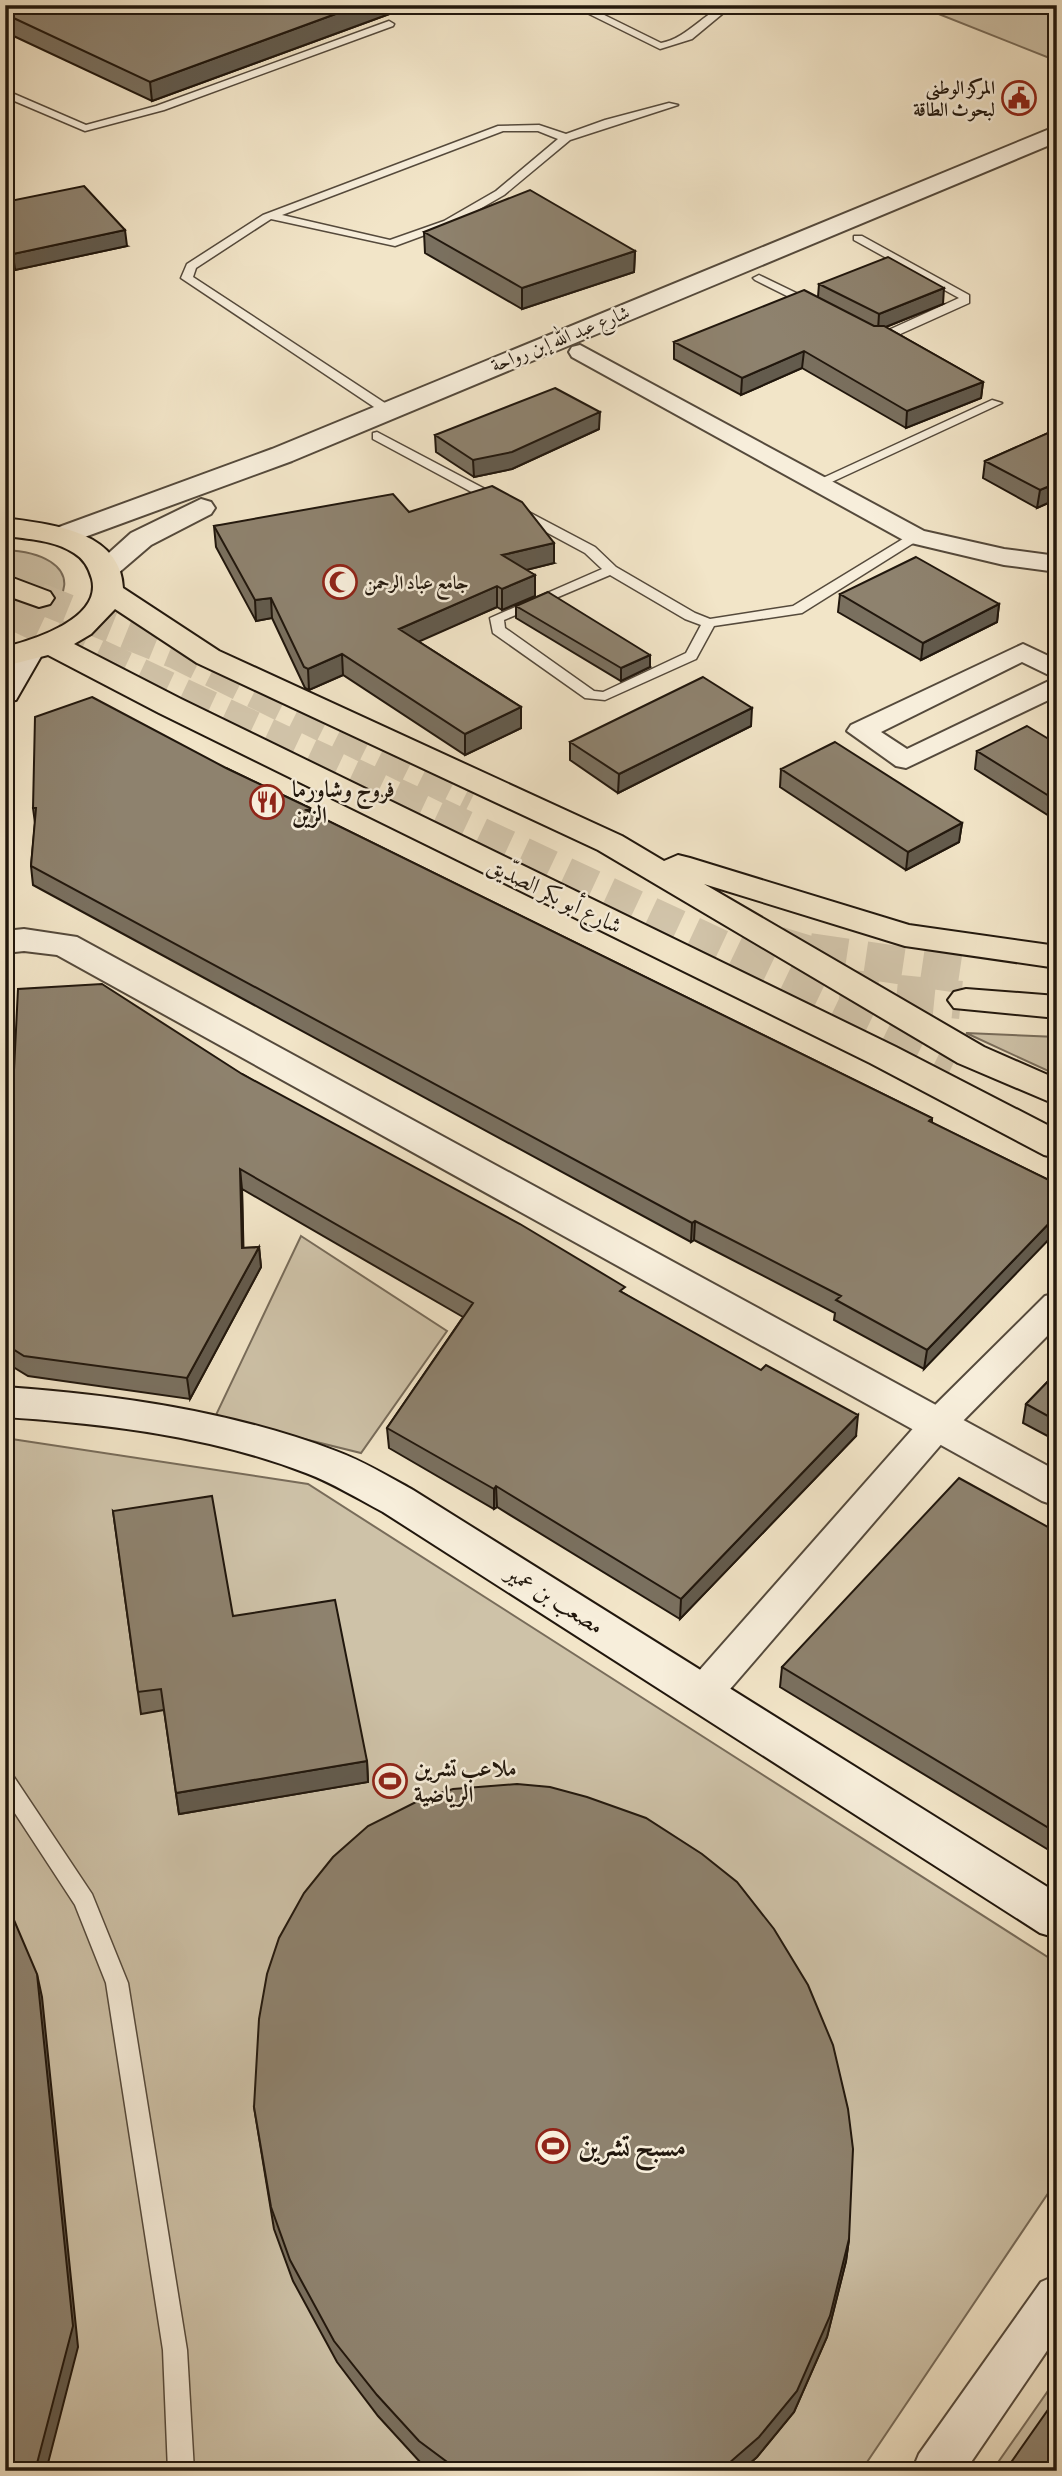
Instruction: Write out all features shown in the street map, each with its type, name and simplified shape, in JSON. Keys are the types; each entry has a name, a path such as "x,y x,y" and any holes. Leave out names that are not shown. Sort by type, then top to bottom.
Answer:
{"main road":[{"path":"5,527 28,528 61,536 96,556 108,580 208,657 610,843 971,1055 1057,1093"},
{"path":"29,651 90,620 100,611 108,580"},
{"path":"5,583 39,598"},
{"name":"شارع أبو بكر الصدّيق","path":"29,651 182,713 883,1055 1057,1146"},
{"path":"610,843 905,935 1057,957"},
{"path":"1057,986 966,988 1057,1007"},
{"path":"956,1058 1057,1108"}],"street":[{"name":"شارع عبد الله إبن رواحة","path":"61,536 282,455 1057,133"},
{"name":"شارع عبد الله إبن رواحة","path":"108,580 141,539 192,511 1057,156"},
{"path":"580,352 916,537 1004,558 1057,564"},
{"path":"5,693 29,651"},
{"path":"1057,671 1023,652 861,731 906,760 1057,686"},
{"path":"5,942 24,940 65,945 1057,1490"},
{"path":"704,1692 938,1424 1057,1305"},
{"name":"مصعب بن عمير","path":"5,1402 70,1405 199,1426 322,1462 398,1501 704,1692 1057,1919"},
{"path":"936,2471 1057,2297"}],"lane":[{"path":"576,5 660,46 674,45 685,40 728,5"},
{"path":"5,93 85,128 160,108 389,24"},
{"path":"272,216 391,244 448,223 500,194 566,138 609,121 673,105"},
{"path":"387,410 187,278 191,266 272,216 502,128 538,128 566,138"},
{"path":"858,238 957,290 965,297 963,303 883,337 863,330"},
{"path":"759,278 828,313"},
{"path":"818,483 996,403"},
{"path":"377,436 590,550 611,570 690,616 709,623 797,610 916,537"},
{"path":"611,570 497,618 498,630 590,695 604,696 691,656 709,623"},
{"path":"5,1780 84,1901 117,1983 175,2350 181,2471"}],"shaded area":[{"path":"937,5 1041,5 1057,11 1057,61 926,9"},
{"path":"5,550 32,554 51,562 61,573 64,585 60,598 48,610 30,621 5,629"},
{"path":"966,1033 1057,1037 1057,1075"},
{"path":"301,1236 447,1331 361,1453 215,1417"},
{"name":"ملاعب تشرين الرياضية","path":"5,1438 308,1484 1057,1963 1057,2180 861,2471 5,2471"},
{"path":"1057,2378 1057,2471 992,2471"}],"building":[{"path":"5,5 360,5 150,82 5,14"},
{"path":"84,186 125,230 13,254 5,246 5,202"},
{"path":"530,190 635,251 522,288 424,232"},
{"path":"888,257 944,288 879,314 819,284"},
{"path":"804,290 874,326 884,326 983,382 907,411 804,351 742,378 674,342"},
{"path":"555,388 600,412 512,452 473,460 435,435"},
{"path":"1057,429 1057,483 1040,490 985,461"},
{"path":"492,486 522,502 554,543 502,555 535,575 502,589 497,586 399,629 521,707 465,734 342,654 308,669 304,667 271,598 255,600 214,526 393,494 409,512"},
{"path":"916,557 999,604 923,643 840,594"},
{"path":"548,592 650,655 621,668 516,606"},
{"path":"703,677 752,708 619,774 570,742"},
{"path":"92,697 226,768 310,808 306,810 932,1118 929,1121 1057,1184 1057,1215 927,1350 836,1300 841,1296 695,1221 692,1223 31,866 36,808 33,808 35,717"},
{"path":"1027,726 1057,744 1057,801 977,751"},
{"path":"835,742 962,823 908,852 781,769"},
{"path":"102,984 242,1074 520,1224 625,1287 620,1291 761,1370 766,1365 858,1415 681,1599 496,1486 494,1489 387,1428 473,1303 240,1169 242,1248 259,1247 187,1378 24,1356 5,1344 5,1252 18,989"},
{"path":"1057,1372 1057,1421 1026,1404"},
{"path":"959,1478 1057,1532 1057,1833 782,1667"},
{"path":"212,1496 233,1616 335,1600 367,1761 176,1793 161,1689 138,1692 113,1511"},
{"name":"مسبح تشرين","path":"517,1784 550,1787 646,1818 702,1854 737,1882 774,1929 808,1985 833,2045 848,2109 853,2149 849,2239 830,2316 797,2391 759,2437 728,2464 715,2471 458,2470 419,2441 377,2395 334,2341 290,2260 271,2207 254,2107 259,2019 267,1974 279,1938 304,1893 333,1857 368,1826 424,1798 453,1789"},
{"path":"5,1899 37,1974 73,2326 35,2471 5,2471"},
{"path":"1057,2397 1057,2471 1005,2471"}],"tunnel":[{"path":"39,598 177,654 471,800"},
{"path":"12,614 738,953"},
{"path":"779,942 814,953"},
{"path":"735,952 956,1058"},
{"path":"809,952 814,953"},
{"path":"814,953 966,975"},
{"path":"840,988 961,1000"}],"place":[{"name":"المركز الوطني لبحوث الطاقة","path":"1019,98"},
{"name":"جامع عباد الرحمن","path":"340,582"},
{"name":"فروج وشاورما الزين","path":"267,802"},
{"name":"ملاعب تشرين الرياضية","path":"390,1781"},
{"name":"مسبح تشرين","path":"553,2146"}]}
